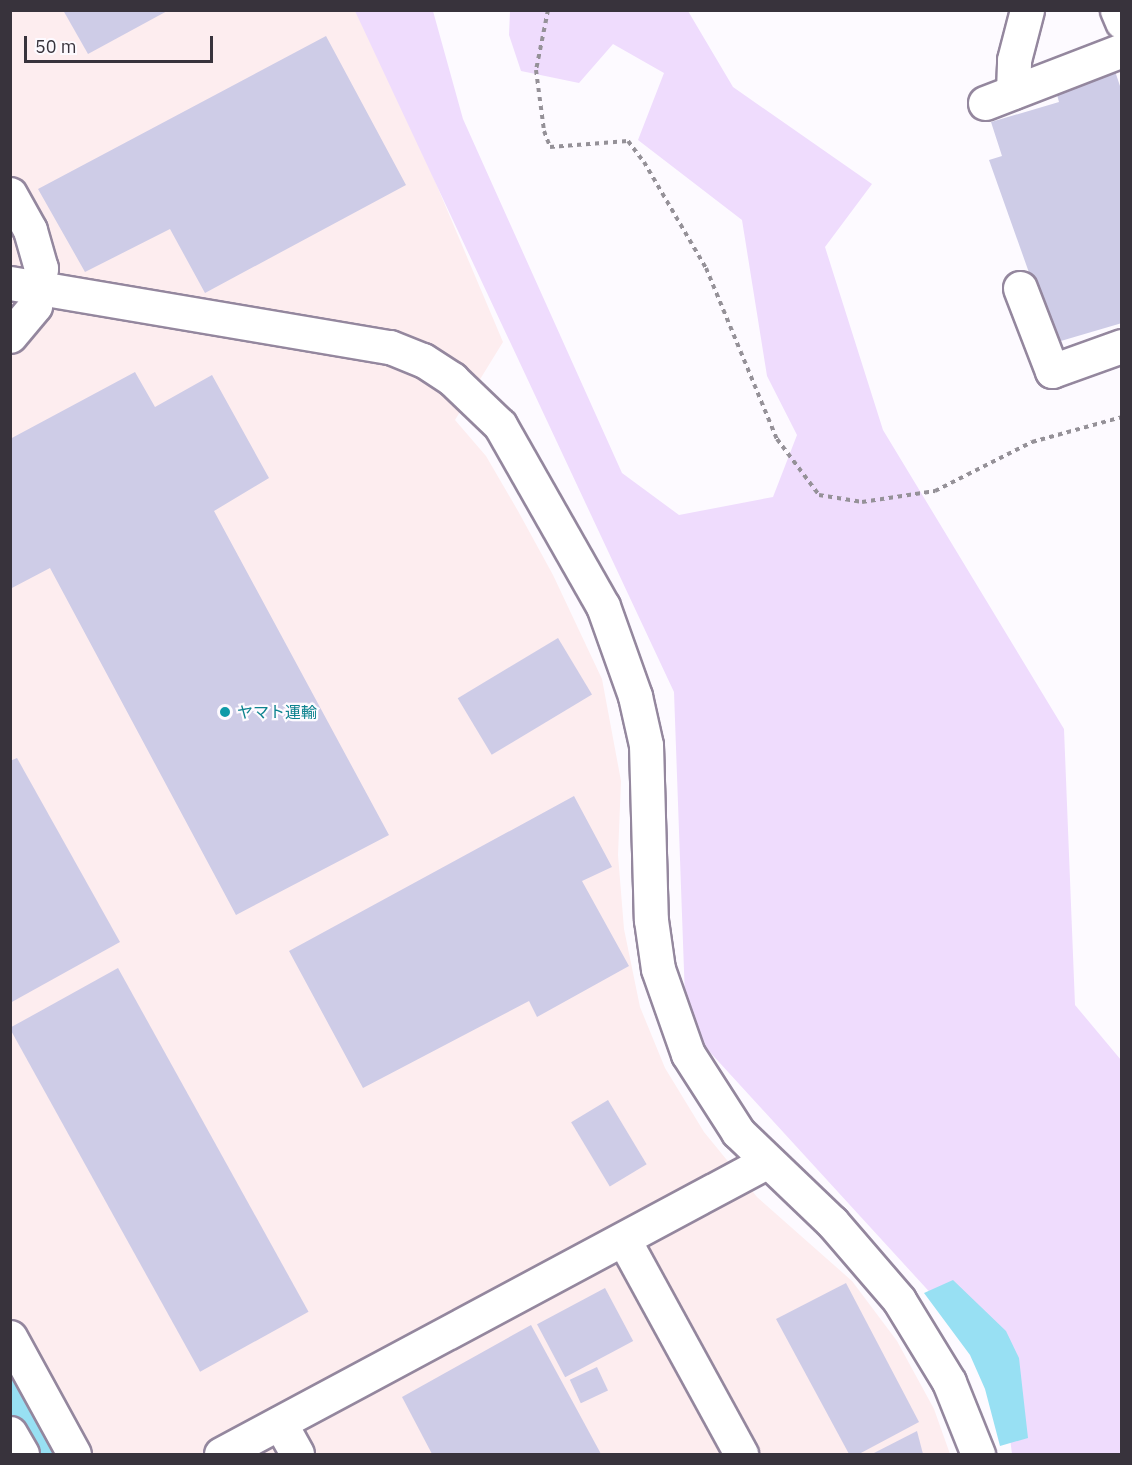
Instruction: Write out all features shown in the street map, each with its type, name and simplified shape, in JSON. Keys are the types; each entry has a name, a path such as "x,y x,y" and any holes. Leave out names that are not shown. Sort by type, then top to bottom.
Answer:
{"street":[{"path":"1027,10 1014,60 999,98 1122,50"},
{"path":"1117,10 1122,22"},
{"path":"10,194 38,250 26,285 24,324 10,336"},
{"path":"26,285 390,347 423,360 452,379 500,425 603,606 635,696 646,745 651,920 658,969 670,1009 688,1054 712,1096 766,1162 832,1222 899,1300 949,1383 978,1455"},
{"path":"1020,288 1052,371 1122,346"},
{"path":"221,1455 766,1162"},
{"path":"624,1240 741,1455"},
{"path":"10,1337 74,1455"},
{"path":"280,1423 297,1455"},
{"path":"10,1433 22,1455"}],"path":[{"path":"548,10 536,70 544,131 550,147 628,141 644,162 706,268 777,439 819,495 862,502 935,491 1032,442 1122,417"}],"shaded area":[{"path":"10,11 363,11 503,342 455,420 486,456 518,511 553,575 602,679 621,781 618,855 624,929 640,1007 665,1068 704,1132 757,1197 852,1281 897,1341 934,1409 950,1454 11,1454"},
{"path":"355,11 433,11 463,119 622,473 679,515 773,497 797,435 767,376 742,220 638,140 664,73 613,44 579,83 521,71 509,35 510,11 688,11 733,87 872,184 825,247 883,430 1064,729 1075,1005 1121,1060 1121,1454 1012,1454 1001,1370 686,1026 674,692"}],"water":[{"path":"953,1280 1006,1331 1019,1358 1028,1438 1000,1446 985,1389 970,1355 924,1293"}],"building":[{"path":"63,10 169,10 88,54"},
{"path":"326,36 406,185 205,293 170,229 85,272 38,189"},
{"path":"1115,71 1122,92 1122,323 1054,343 989,160 1002,156 991,122 1059,102 1056,91"},
{"name":"ヤマト運輸","path":"135,372 155,407 212,375 269,478 214,511 389,835 236,915 50,568 10,589 10,439"},
{"path":"558,638 592,695 492,755 458,698"},
{"path":"17,758 120,942 10,1003 10,761"},
{"path":"574,796 612,867 582,881 629,966 537,1017 529,1001 363,1088 289,951"},
{"path":"118,968 309,1312 200,1372 10,1029"},
{"path":"608,1100 647,1164 610,1186 571,1122"},
{"path":"846,1283 919,1422 859,1454 849,1454 776,1319"},
{"path":"605,1288 633,1341 565,1377 537,1324"},
{"path":"531,1325 601,1454 432,1454 402,1397"},
{"path":"597,1367 608,1391 581,1403 570,1380"},
{"path":"917,1431 923,1454 872,1454"}],"waterway":[{"path":"10,1385 48,1454"}],"place":[{"name":"ヤマト運輸","path":"225,712"}]}
